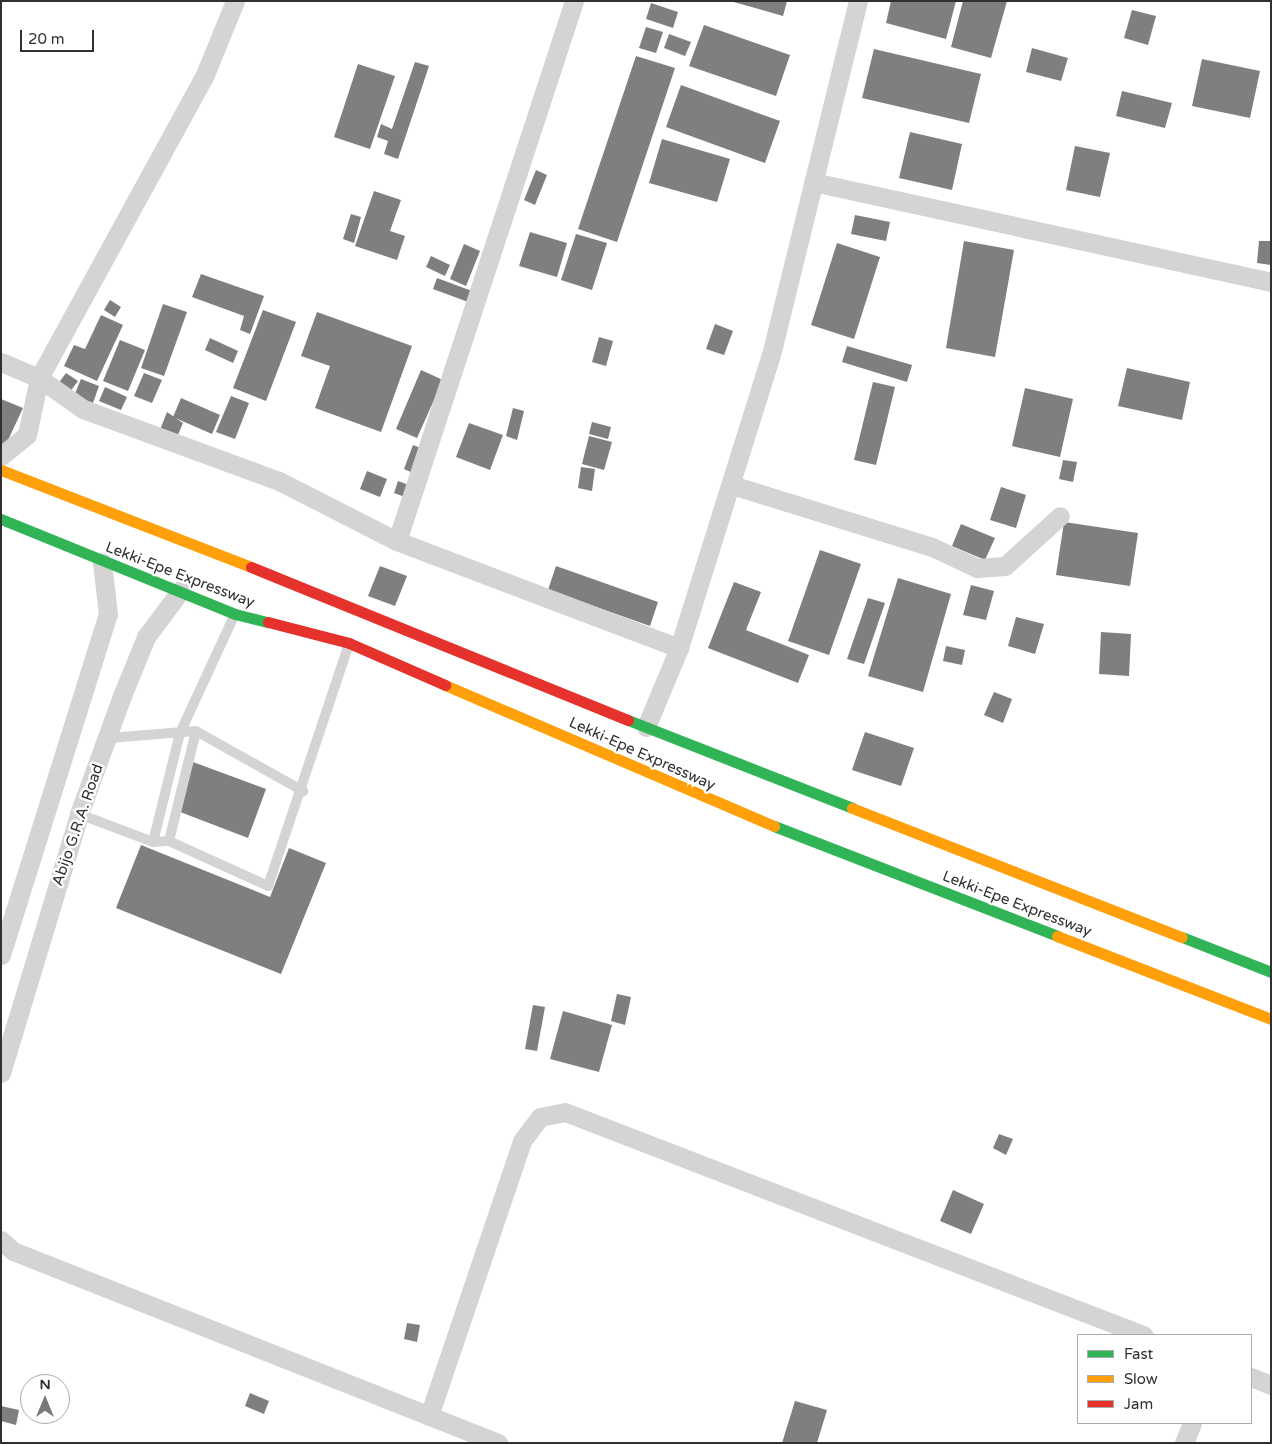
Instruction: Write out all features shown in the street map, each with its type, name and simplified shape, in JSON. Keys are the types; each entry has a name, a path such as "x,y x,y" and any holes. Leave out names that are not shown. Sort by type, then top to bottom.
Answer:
{"highway":[{"name":"Lekki-Epe Expressway","path":"1,470 646,727 1271,972"},
{"name":"Lekki-Epe Expressway","path":"1,519 102,562 181,590 235,614 349,643 734,810 1223,994 1271,1019"},
{"path":"1230,974 1236,958"}],"street":[{"path":"1,456 27,435 39,378 204,77 235,1"},
{"path":"397,541 574,1"},
{"path":"646,727 679,648 732,485 770,355 858,1"},
{"path":"813,182 1271,282"},
{"path":"1,362 39,378 83,409 279,481 397,541 679,648"},
{"path":"732,485 932,547 976,568 1005,566 1060,516"},
{"path":"1,955 108,614 102,562"},
{"name":"Abijo G.R.A. Road","path":"1,1073 79,814 146,638 181,590"},
{"path":"429,1416 522,1141 540,1117 565,1112 1140,1334"},
{"path":"5,1248 498,1443"},
{"path":"1252,1377 1271,1385"},
{"path":"1184,1443 1192,1424"}],"lane":[{"path":"153,842 180,732 235,614"},
{"path":"79,814 153,842 169,841 268,886 303,791 349,643"},
{"path":"109,738 196,731 303,791"},
{"path":"169,841 196,731"}],"building":[{"path":"730,1 787,1 783,16"},
{"path":"891,1 956,1 946,39 886,23"},
{"path":"963,1 1007,1 991,58 951,47"},
{"path":"651,3 678,12 673,28 646,19"},
{"path":"1132,10 1156,16 1148,45 1124,38"},
{"path":"704,25 790,55 776,96 689,66"},
{"path":"646,27 663,32 656,53 639,48"},
{"path":"669,34 691,42 685,56 664,48"},
{"path":"1032,48 1068,58 1061,81 1026,72"},
{"path":"874,49 981,74 969,123 862,98"},
{"path":"636,56 675,68 617,242 578,229"},
{"path":"1202,59 1260,71 1250,118 1192,106"},
{"path":"415,62 429,66 398,159 384,154 388,141 377,137 381,124 392,129"},
{"path":"358,64 395,76 370,149 334,137"},
{"path":"681,85 780,121 765,163 666,127"},
{"path":"1122,91 1172,103 1165,128 1116,116"},
{"path":"910,132 962,144 952,190 899,178"},
{"path":"662,139 730,159 717,202 649,183"},
{"path":"1075,146 1110,153 1100,197 1066,190"},
{"path":"536,170 547,175 535,205 524,200"},
{"path":"374,191 401,200 390,231 405,236 397,260 355,246"},
{"path":"351,214 361,217 354,243 343,239"},
{"path":"855,215 890,222 886,241 851,234"},
{"path":"530,232 567,243 557,277 519,266"},
{"path":"576,234 607,243 592,290 561,280"},
{"path":"964,241 1014,250 995,357 946,348"},
{"path":"1259,241 1271,241 1271,265 1257,263"},
{"path":"837,243 880,257 854,339 811,325"},
{"path":"464,244 480,251 466,286 450,279"},
{"path":"431,256 450,265 445,276 426,267"},
{"path":"201,274 264,296 250,334 240,330 244,316 192,297"},
{"path":"437,278 472,291 468,302 433,289"},
{"path":"110,300 121,307 115,317 104,310"},
{"path":"163,304 187,312 164,376 141,368"},
{"path":"263,310 296,322 266,401 233,388"},
{"path":"317,312 412,346 381,432 315,408 330,366 301,356"},
{"path":"101,315 123,325 97,381 64,366 74,345 85,349"},
{"path":"715,324 733,331 724,355 706,349"},
{"path":"599,337 613,341 606,366 592,362"},
{"path":"210,338 238,351 233,363 205,350"},
{"path":"120,340 145,350 128,391 103,381"},
{"path":"847,346 912,365 907,382 842,362"},
{"path":"1127,368 1190,382 1182,420 1118,406"},
{"path":"421,370 443,380 417,438 396,429"},
{"path":"66,373 78,381 69,393 58,384"},
{"path":"144,373 162,380 152,403 134,396"},
{"path":"81,379 99,386 93,403 74,396"},
{"path":"873,382 895,387 876,465 854,460"},
{"path":"105,387 127,397 121,410 99,401"},
{"path":"1025,388 1073,399 1060,457 1012,446"},
{"path":"231,396 249,403 235,439 216,432"},
{"path":"181,398 220,415 212,434 173,417"},
{"path":"1,399 23,408 3,451 1,450"},
{"path":"513,408 524,411 517,440 506,436"},
{"path":"167,412 183,423 177,437 160,430"},
{"path":"592,422 611,427 608,439 589,434"},
{"path":"469,423 503,435 490,470 456,457"},
{"path":"589,436 612,442 604,470 582,464"},
{"path":"413,445 423,449 413,473 404,469"},
{"path":"1063,460 1077,462 1073,482 1059,479"},
{"path":"581,467 595,469 592,491 578,488"},
{"path":"367,471 387,479 380,497 360,489"},
{"path":"398,481 409,485 405,497 394,493"},
{"path":"1001,487 1026,495 1016,528 990,520"},
{"path":"1064,522 1138,533 1130,586 1056,575"},
{"path":"961,524 995,538 985,560 952,546"},
{"path":"820,550 861,564 829,655 788,641"},
{"path":"380,566 407,576 395,606 368,596"},
{"path":"556,566 658,602 650,626 548,590"},
{"path":"898,578 951,594 923,692 868,676"},
{"path":"734,582 761,592 746,630 809,655 798,683 708,648"},
{"path":"971,585 994,591 986,620 963,615"},
{"path":"868,598 885,603 864,664 847,659"},
{"path":"1016,617 1044,624 1035,654 1008,646"},
{"path":"1101,632 1131,634 1129,676 1099,674"},
{"path":"946,646 965,650 962,665 943,661"},
{"path":"994,692 1012,699 1003,723 984,715"},
{"path":"865,732 914,748 901,786 852,770"},
{"path":"193,762 266,789 248,838 175,810"},
{"path":"141,845 270,897 289,848 326,863 281,974 116,908"},
{"path":"617,994 631,997 625,1025 611,1021"},
{"path":"533,1005 545,1007 537,1051 525,1049"},
{"path":"563,1011 612,1025 599,1072 550,1059"},
{"path":"999,1134 1013,1139 1006,1155 993,1148"},
{"path":"953,1190 984,1204 971,1234 940,1221"},
{"path":"407,1323 420,1325 417,1342 404,1339"},
{"path":"250,1393 269,1401 264,1414 245,1406"},
{"path":"795,1401 827,1410 817,1443 782,1443"},
{"path":"1,1406 19,1410 16,1425 1,1421"}],"traffic: fast":[{"path":"1,519 235,614 268,622"},
{"path":"628,720 852,808"},
{"path":"774,826 1057,936"},
{"path":"1182,937 1271,972"}],"traffic: slow":[{"path":"1,470 251,567"},
{"path":"445,685 774,826"},
{"path":"852,808 1182,937"},
{"path":"1057,936 1271,1019"}],"traffic: jam":[{"path":"251,567 628,720"},
{"path":"268,622 349,643 445,685"}]}
